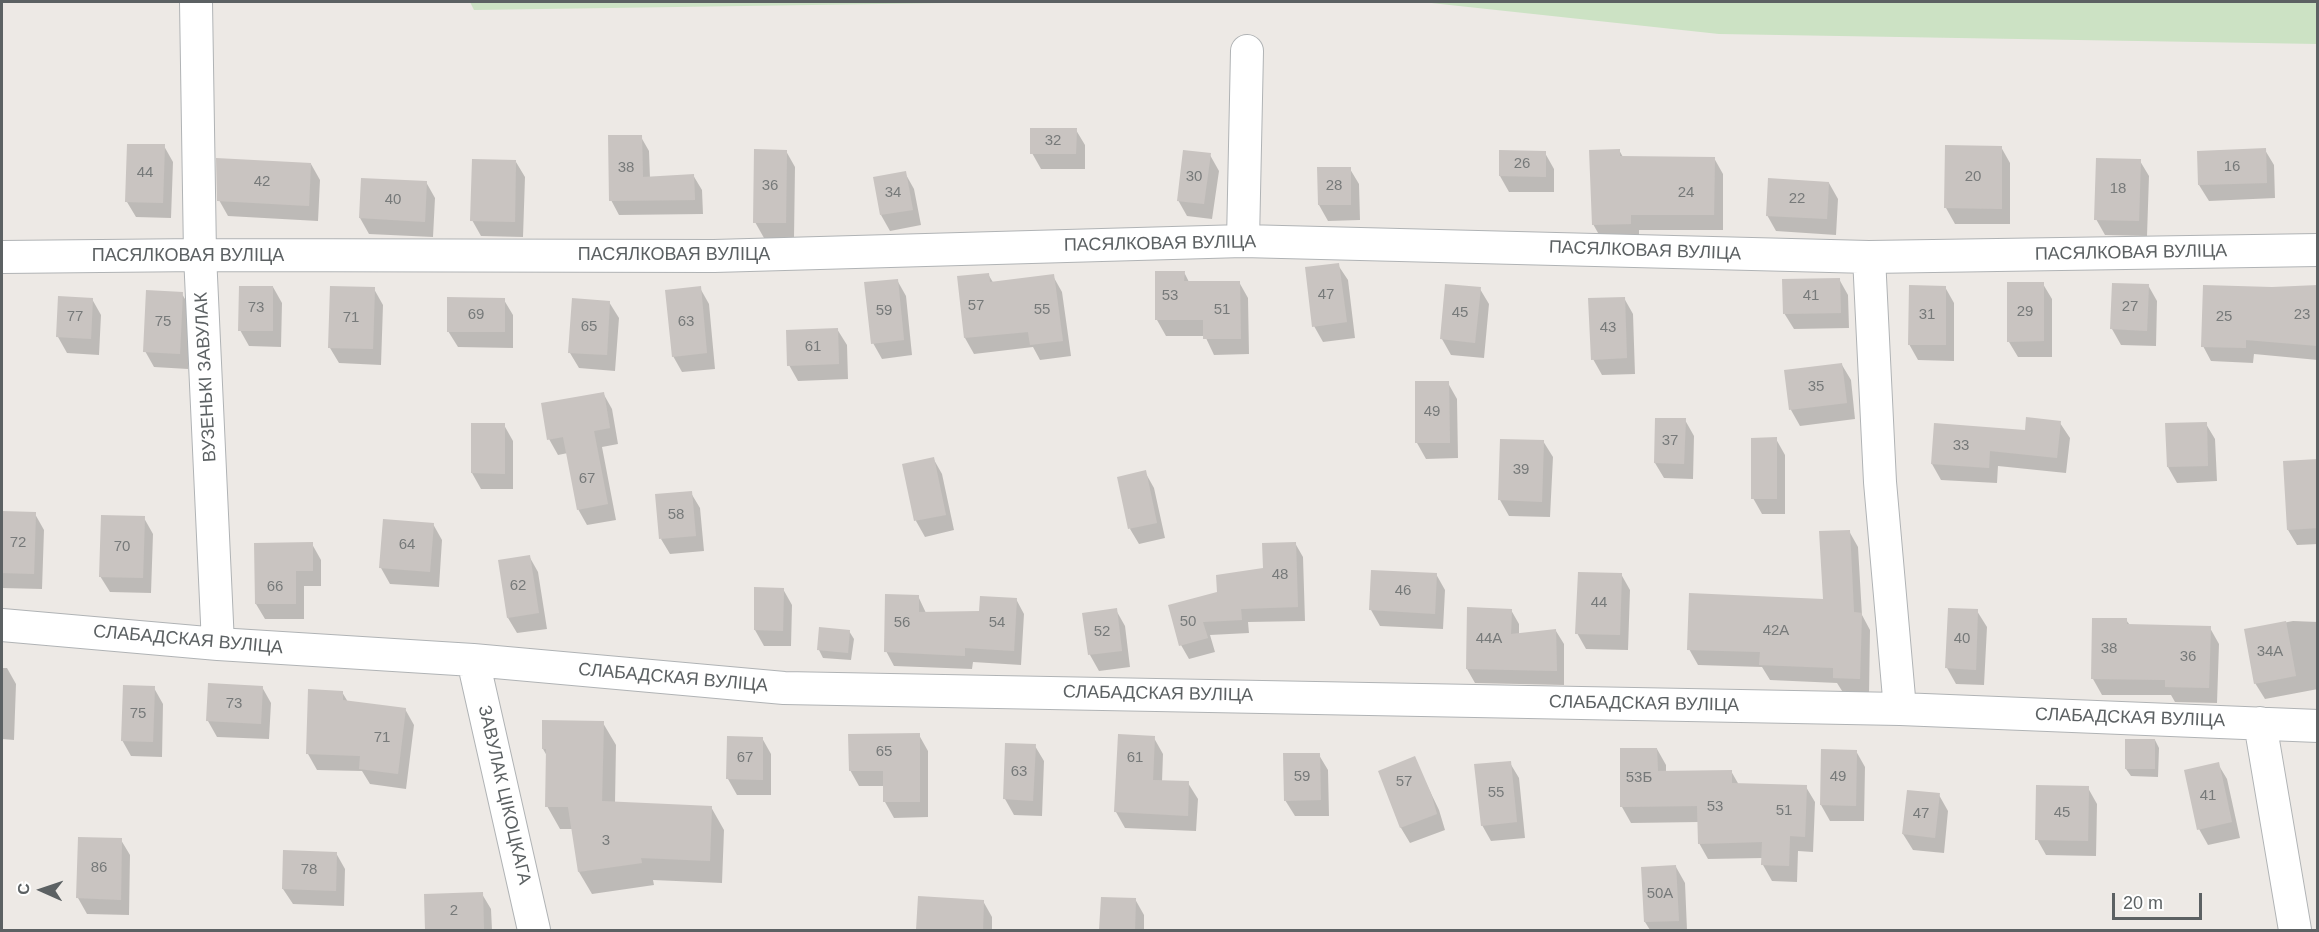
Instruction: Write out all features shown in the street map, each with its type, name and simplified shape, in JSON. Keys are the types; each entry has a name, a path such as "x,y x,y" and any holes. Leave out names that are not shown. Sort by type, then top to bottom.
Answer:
{"street":[{"name":"ВУЗЕНЬКІ ЗАВУЛАК","path":"196,2 200,255 218,644"},
{"path":"1243,241 1247,51"},
{"name":"ПАСЯЛКОВАЯ ВУЛІЦА","path":"2,257 714,256 1243,241 1869,257 2318,250"},
{"path":"1869,257 1880,482 1900,709"},
{"name":"СЛАБАДСКАЯ ВУЛІЦА","path":"2,625 218,644 473,660 784,688 1900,709 2318,726"},
{"name":"ЗАВУЛАК ЦІКОЦКАГА","path":"473,660 534,930"},
{"path":"2260,723 2295,930"}],"green space":[{"path":"470,2 1014,2 474,10"},
{"path":"1422,2 2317,2 2318,44 1719,34"}],"building":[{"path":"1030,128 1077,128 1076,154 1030,154"},
{"path":"608,135 642,135 643,177 694,174 695,200 609,201"},
{"path":"127,144 165,144 163,203 125,202"},
{"path":"1945,145 2002,146 2002,209 1944,208"},
{"path":"2266,148 2267,183 2198,185 2197,151"},
{"path":"754,149 787,150 786,223 753,223"},
{"path":"1620,149 1620,156 1715,157 1714,215 1631,215 1631,224 1592,225 1589,150"},
{"path":"1183,150 1211,153 1204,204 1177,201"},
{"path":"1499,150 1546,151 1546,177 1499,176"},
{"path":"216,158 311,163 309,206 217,201"},
{"path":"2096,158 2141,159 2139,221 2094,220"},
{"path":"472,159 516,160 515,222 470,221"},
{"path":"1317,167 1351,167 1351,205 1318,205"},
{"path":"906,171 913,210 880,215 873,177"},
{"path":"361,178 427,181 425,222 359,218"},
{"path":"1768,178 1829,182 1827,219 1766,216"},
{"path":"1339,263 1347,322 1312,327 1305,267"},
{"path":"1155,271 1185,271 1184,281 1240,281 1241,339 1203,339 1203,320 1155,320"},
{"path":"989,273 990,282 1054,274 1063,341 1030,345 1028,332 964,338 957,276"},
{"path":"1840,278 1841,313 1783,314 1782,279"},
{"path":"898,279 904,340 871,344 864,282"},
{"path":"2007,282 2044,282 2044,341 2007,342"},
{"path":"2112,283 2149,284 2147,331 2110,329"},
{"path":"1445,284 1481,287 1475,343 1440,339"},
{"path":"1909,285 1946,286 1946,345 1908,345"},
{"path":"2203,285 2272,287 2318,285 2318,346 2246,340 2246,348 2201,347"},
{"path":"239,286 273,286 273,331 238,331"},
{"path":"330,286 375,287 373,349 328,348"},
{"path":"701,286 707,353 672,357 665,290"},
{"path":"146,290 183,292 180,354 143,352"},
{"path":"58,296 93,298 91,339 56,337"},
{"path":"447,297 505,298 505,332 447,332"},
{"path":"1625,297 1627,358 1591,360 1588,298"},
{"path":"572,298 610,301 607,355 568,353"},
{"path":"838,328 839,364 787,366 786,330"},
{"path":"1842,363 1847,403 1789,410 1784,370"},
{"path":"1415,381 1449,381 1450,443 1415,443"},
{"path":"604,392 610,428 594,431 608,504 577,510 563,437 547,440 541,403"},
{"path":"2026,417 2061,421 2057,458 1990,451 1989,468 1931,464 1934,423 2025,430"},
{"path":"1655,418 1686,418 1684,464 1654,463"},
{"path":"2207,422 2208,466 2167,467 2165,423"},
{"path":"471,423 505,423 505,474 471,473"},
{"path":"1777,437 1777,499 1751,499 1751,438"},
{"path":"1500,439 1544,440 1542,502 1498,500"},
{"path":"934,457 946,515 914,521 902,464"},
{"path":"2318,459 2318,528 2287,530 2283,461"},
{"path":"1146,470 1157,523 1128,529 1117,477"},
{"path":"692,491 696,536 659,539 655,494"},
{"path":"2,511 36,512 34,574 2,573"},
{"path":"101,515 145,516 143,578 99,577"},
{"path":"383,519 434,523 430,572 379,568"},
{"path":"1850,530 1854,612 1862,613 1860,679 1833,678 1833,668 1759,665 1760,652 1687,650 1689,593 1823,599 1819,531"},
{"path":"313,542 313,571 296,571 296,604 255,604 254,543"},
{"path":"1296,542 1298,607 1241,609 1242,620 1203,622 1208,638 1179,646 1168,605 1217,592 1216,575 1263,568 1262,543"},
{"path":"530,555 539,613 507,618 498,560"},
{"path":"1371,570 1437,573 1435,614 1369,610"},
{"path":"1578,572 1622,573 1620,635 1575,634"},
{"path":"754,587 784,588 783,631 754,630"},
{"path":"885,594 919,595 919,612 979,611 980,596 1017,598 1014,651 965,648 965,656 884,652"},
{"path":"1467,607 1512,609 1511,634 1556,629 1557,671 1466,669"},
{"path":"1117,608 1122,651 1088,655 1082,613"},
{"path":"1948,608 1978,609 1976,670 1945,668"},
{"path":"2092,618 2127,618 2127,624 2211,626 2209,688 2165,687 2165,680 2091,679"},
{"path":"2286,621 2296,676 2254,684 2244,629"},
{"path":"819,627 850,630 848,653 817,650"},
{"path":"208,683 263,686 261,724 206,721"},
{"path":"123,685 155,686 153,742 121,741"},
{"path":"308,689 343,691 343,700 406,708 398,774 359,769 360,756 306,754"},
{"path":"542,720 604,721 602,801 712,806 710,861 641,858 642,863 578,872 568,807 545,807 546,749 542,749"},
{"path":"920,733 920,802 883,802 883,771 849,771 848,734"},
{"path":"1118,734 1155,736 1153,780 1189,781 1188,816 1114,812"},
{"path":"727,736 763,737 763,780 726,779"},
{"path":"2125,739 2155,739 2155,769 2125,769"},
{"path":"1005,743 1036,744 1033,801 1003,799"},
{"path":"1620,748 1657,748 1658,771 1732,770 1732,783 1807,785 1805,837 1790,836 1789,866 1761,865 1762,842 1698,844 1697,806 1620,807"},
{"path":"1821,749 1857,750 1856,806 1820,805"},
{"path":"1283,753 1320,753 1321,800 1284,801"},
{"path":"1415,756 1431,793 1437,814 1400,828 1378,771"},
{"path":"1511,761 1517,822 1481,826 1474,764"},
{"path":"2219,762 2232,822 2197,830 2184,770"},
{"path":"2036,785 2089,786 2088,841 2035,840"},
{"path":"1907,790 1940,793 1935,838 1902,834"},
{"path":"78,837 122,838 121,900 76,898"},
{"path":"283,850 337,852 336,891 282,889"},
{"path":"1676,865 1679,921 1644,922 1641,867"},
{"path":"483,892 484,929 425,930 424,894"},
{"path":"918,896 984,900 983,930 916,930"},
{"path":"1101,897 1136,898 1135,930 1099,930"}]}
